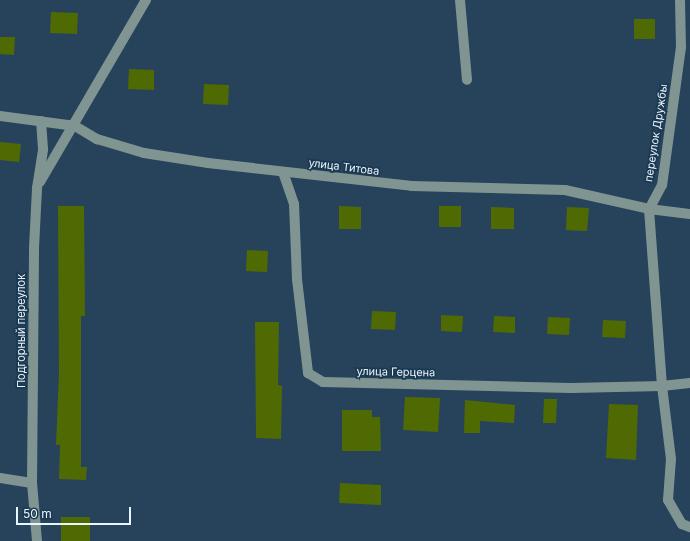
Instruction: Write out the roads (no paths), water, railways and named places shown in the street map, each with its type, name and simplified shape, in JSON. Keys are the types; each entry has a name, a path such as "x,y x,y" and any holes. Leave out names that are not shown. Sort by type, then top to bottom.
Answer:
{"street":[{"path":"37,188 146,0"},
{"path":"460,0 467,80"},
{"name":"переулок Дружбы","path":"650,209 662,185 664,172 681,47 680,0"},
{"name":"улица Титова","path":"0,116 74,126 97,139 144,153 283,172 412,186 565,190 650,209 690,214"},
{"name":"Подгорный переулок","path":"37,541 32,483 34,248 37,188 43,149 41,121"},
{"name":"улица Герцена","path":"283,172 294,204 297,279 308,373 323,382 571,388 662,386 690,383"},
{"path":"650,209 662,386 667,414 671,459 668,500 682,524 690,527"},
{"path":"0,478 32,483"}]}
